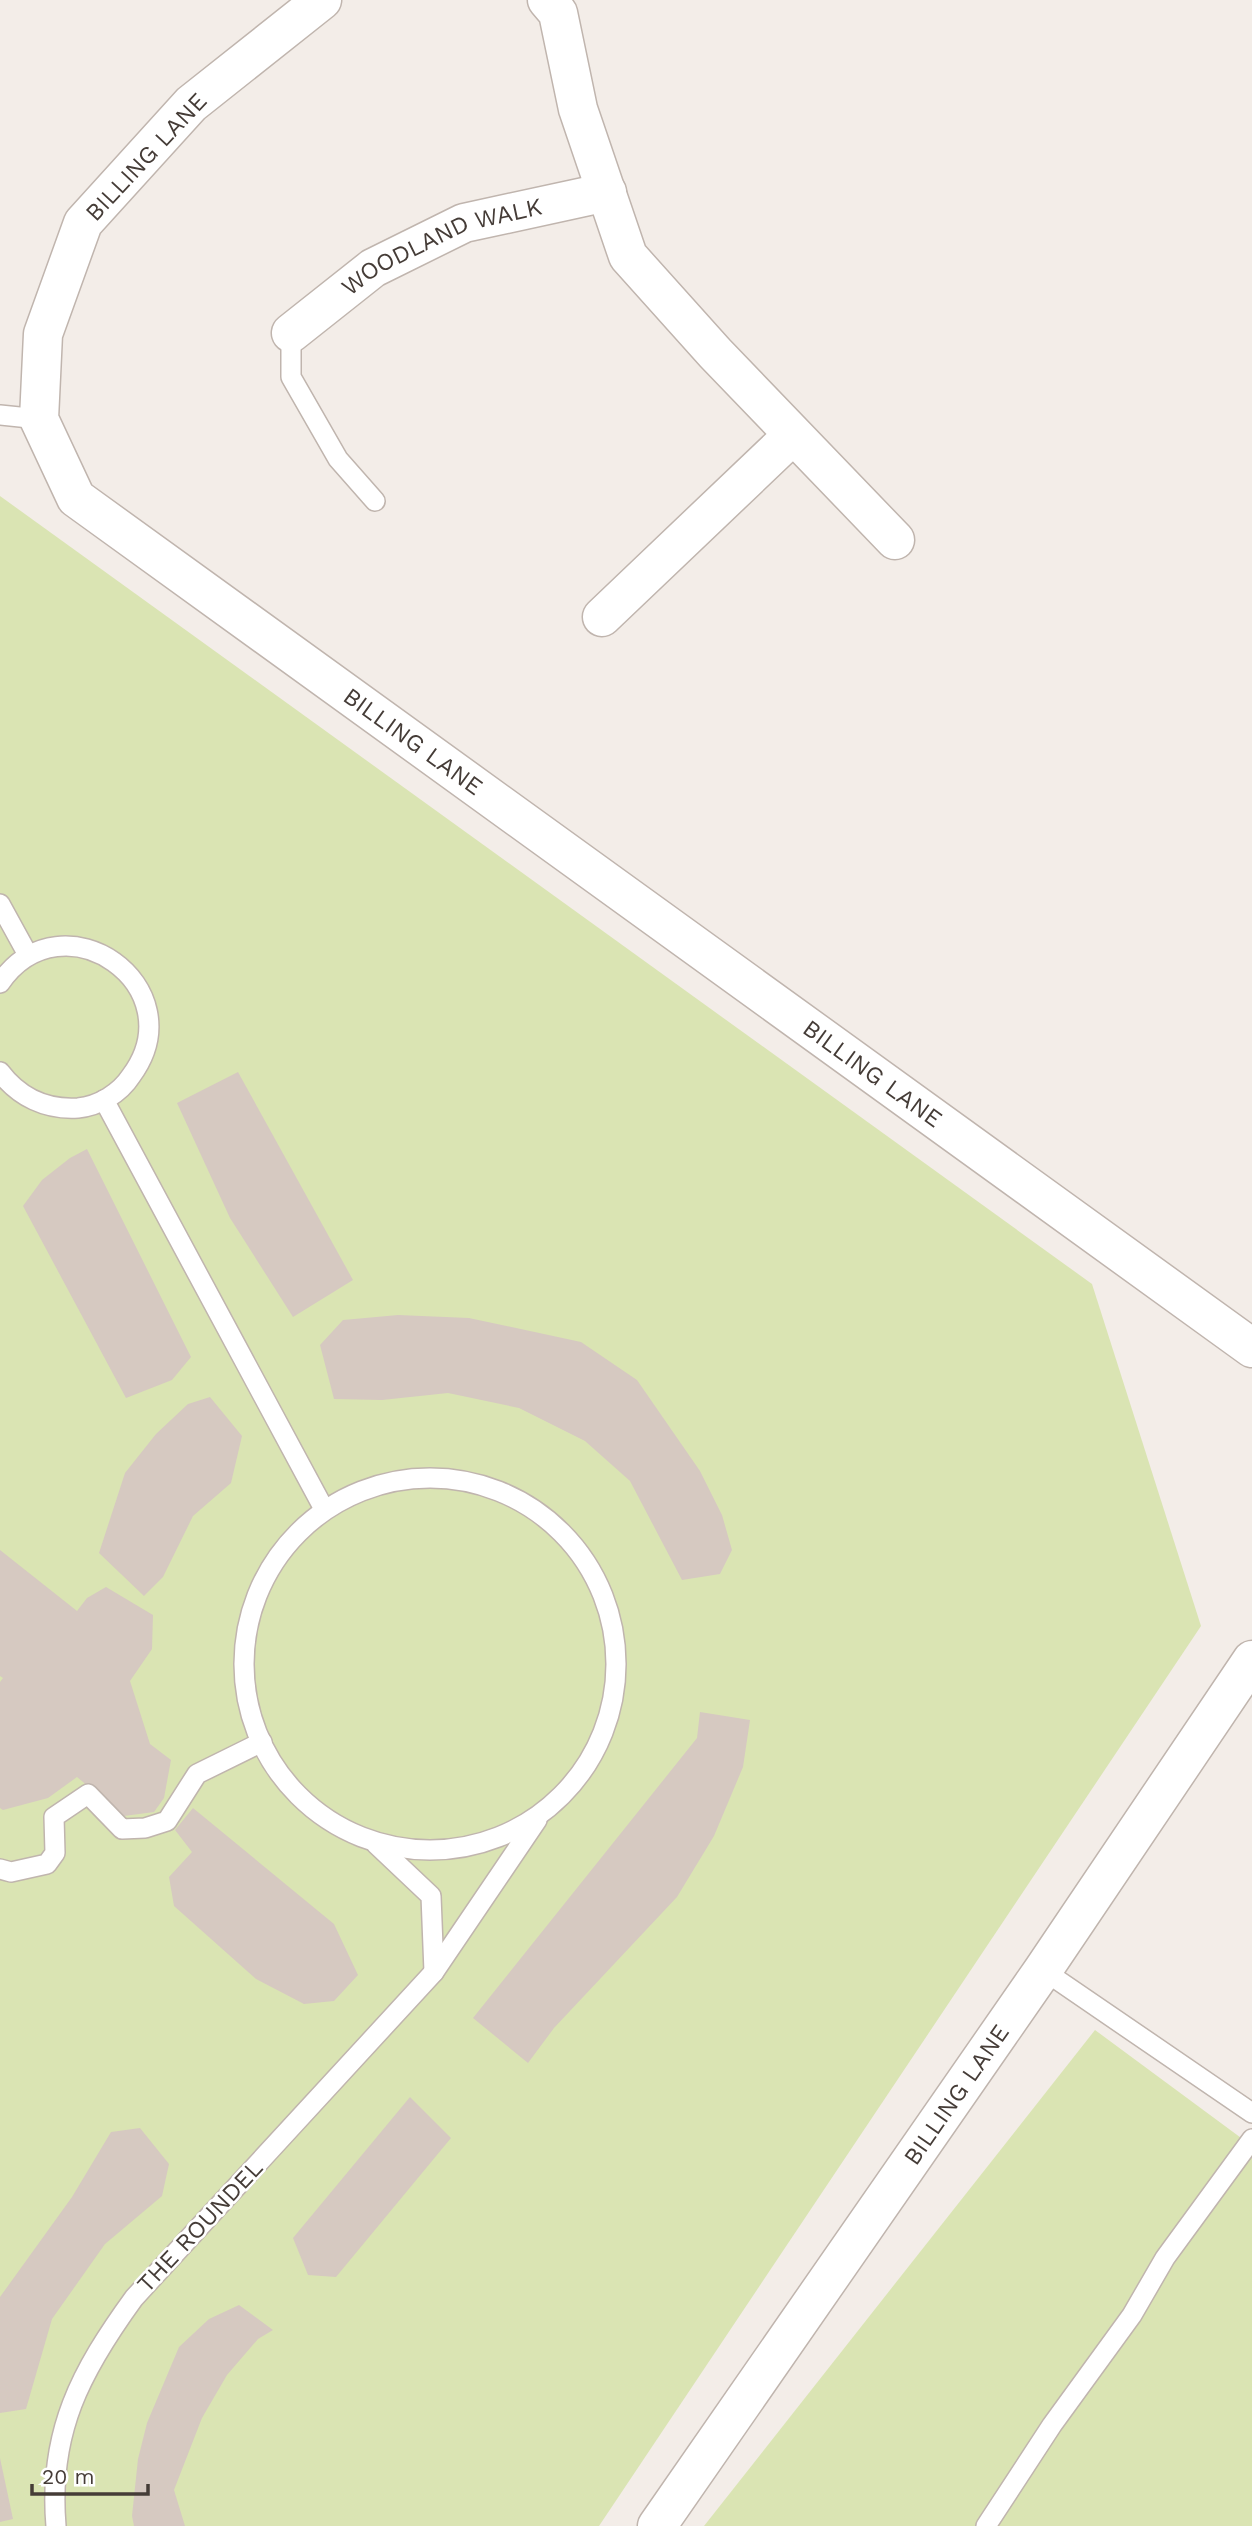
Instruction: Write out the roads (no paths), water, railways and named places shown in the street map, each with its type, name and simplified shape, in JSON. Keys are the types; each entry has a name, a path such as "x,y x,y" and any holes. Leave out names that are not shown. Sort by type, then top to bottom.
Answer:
{"street":[{"path":"547,0 558,13 578,109 628,256 793,435 895,540"},
{"name":"BILLING LANE","path":"313,3 191,104 83,223 43,334 38,419 76,498 1252,1348"},
{"name":"WOODLAND WALK","path":"291,333 373,268 464,223 607,192"},
{"path":"602,617 793,435"},
{"name":"BILLING LANE","path":"657,2526 1043,1970 1252,1660"}],"lane":[{"path":"291,333 291,377 338,459 375,501"},
{"path":"0,415 38,419"},
{"path":"0,904 29,955"},
{"path":"0,982 8,970 29,955 53,946 79,946 104,954 124,969 140,989 148,1013 148,1040 140,1064 125,1085 104,1100 80,1108 55,1108 31,1100 10,1085 0,1072"},
{"path":"104,1100 324,1509"},
{"path":"435,1476 493,1487 544,1515 585,1558 610,1610 618,1668 608,1726 580,1778 538,1818 488,1844 431,1852 376,1844 322,1818 279,1775 262,1742 251,1721 243,1662 253,1603 281,1550 324,1509 377,1483 435,1476"},
{"path":"0,1868 11,1872 47,1864 55,1853 54,1817 88,1794 122,1829 145,1828 167,1821 197,1774 262,1742"},
{"name":"THE ROUNDEL","path":"56,2526 58,2452 70,2407 97,2350 134,2298 434,1972 538,1818"},
{"path":"376,1844 431,1896 434,1972"},
{"path":"1043,1970 1252,2113"},
{"path":"986,2526 1052,2425 1132,2315 1165,2258 1252,2139"}]}
